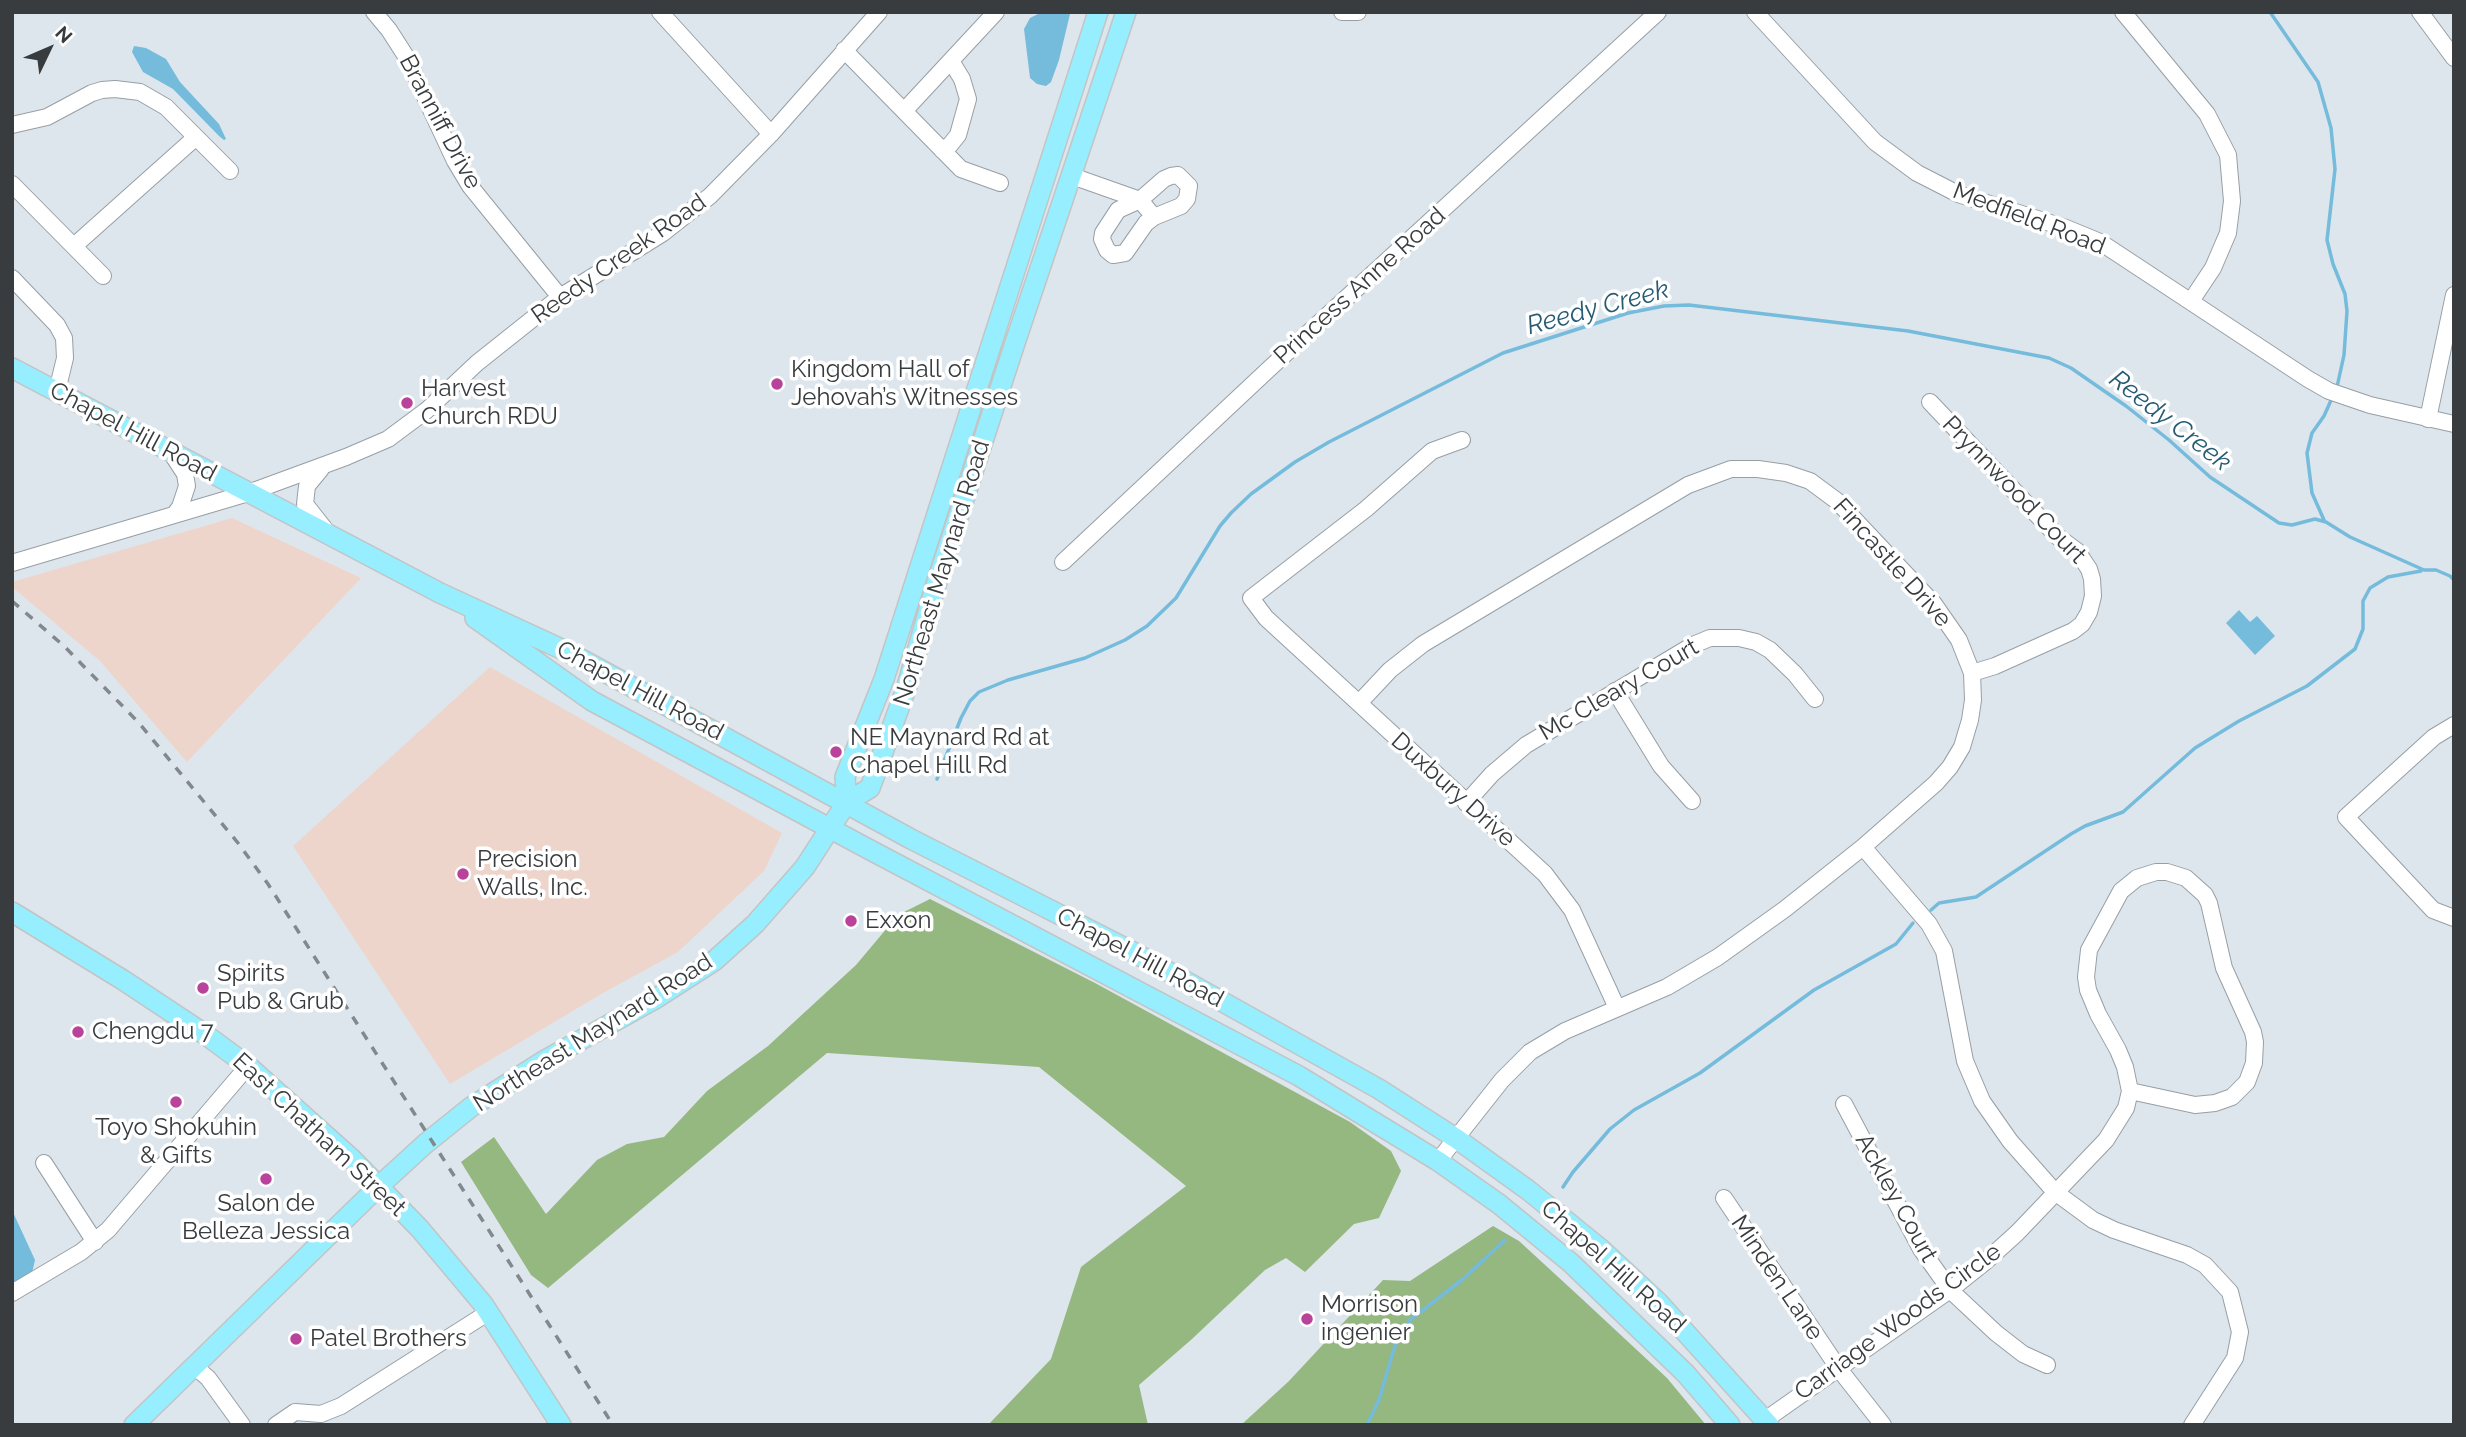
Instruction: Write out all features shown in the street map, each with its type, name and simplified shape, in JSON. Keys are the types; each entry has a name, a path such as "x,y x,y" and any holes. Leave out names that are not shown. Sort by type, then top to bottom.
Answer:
{"main road":[{"name":"Northeast Maynard Road","path":"847,802 845,777 884,679 1098,12"},
{"name":"Northeast Maynard Road","path":"134,1425 378,1187 471,1107 545,1060 655,999 714,961 755,924 805,867 847,802 870,788 918,652 935,588 1126,12"},
{"name":"Chapel Hill Road","path":"12,368 440,593 560,648 911,839 1135,953 1380,1089 1457,1139 1528,1190 1602,1250 1659,1303 1767,1422"},
{"name":"Chapel Hill Road","path":"440,593 592,701 1299,1076 1438,1161 1499,1204 1571,1263 1686,1374 1730,1425"},
{"name":"East Chatham Street","path":"12,912 183,1018 248,1066 333,1141 420,1229 489,1312 561,1425"}],"street":[{"name":"Branniff Drive","path":"373,12 389,30 407,58 455,161 470,186 560,297"},
{"path":"660,12 771,134"},
{"name":"Reedy Creek Road","path":"12,563 248,493 372,447 401,430 427,410 500,343 560,297 691,213 771,134 879,12"},
{"path":"904,111 996,12"},
{"path":"1342,12 1358,12"},
{"name":"Princess Anne Road","path":"1063,562 1658,12"},
{"name":"Medfield Road","path":"1755,12 1875,142 1909,167 1958,194 2085,235 2329,391 2370,405 2454,424"},
{"path":"2123,12 2207,114 2228,155 2232,201 2228,233 2213,268 2191,301"},
{"path":"2420,12 2454,58"},
{"path":"844,50 961,169 1000,183"},
{"path":"942,150 958,135 968,99 962,79 951,61"},
{"path":"14,119 47,117 92,93 125,90 139,92 155,99 230,171"},
{"path":"74,246 196,137"},
{"path":"1072,176 1140,200 1154,217"},
{"path":"1178,176 1189,186 1187,199 1181,206 1154,217 1146,223 1125,253 1113,255 1107,250 1102,239 1103,233 1118,210 1140,200 1164,179 1178,176"},
{"path":"12,184 103,276"},
{"path":"12,278 57,325 62,335 65,358 57,391"},
{"path":"2428,419 2454,295"},
{"name":"Prynnwood Court","path":"1930,402 2057,537 2077,551 2092,579 2093,597 2082,624 2073,631 1995,666 1972,673"},
{"name":"Duxbury Drive","path":"1462,440 1432,451 1366,509 1251,598 1266,618 1545,874 1558,889 1582,929 1617,1008"},
{"path":"172,454 185,474 187,486 180,507 174,515"},
{"path":"326,465 313,476 307,486 305,504 317,522 339,541"},
{"name":"Fincastle Drive","path":"1359,704 1390,670 1423,644 1688,485 1731,469 1786,473 1810,481 1837,501 1934,604 1959,640 1972,673 1973,700 1962,747 1936,783 1863,847 1763,926 1718,957 1667,986 1565,1031 1530,1052 1508,1073 1438,1161"},
{"name":"Mc Cleary Court","path":"1466,803 1492,774 1526,745 1693,645 1710,638 1723,637 1756,642 1770,650 1795,674 1815,699"},
{"path":"1615,691 1661,766 1692,801"},
{"path":"2454,725 2434,737 2346,817 2433,910 2454,918"},
{"path":"1863,847 1936,935 1949,966 1965,1061 1972,1081 1991,1116 2055,1192 2093,1220 2187,1255 2205,1265 2230,1292 2240,1332 2235,1358 2192,1425"},
{"path":"2156,872 2177,874 2195,883 2209,903 2224,968 2253,1032 2254,1063 2247,1082 2241,1089 2232,1097 2215,1103 2195,1105 2130,1091 2118,1050 2088,990 2086,977 2090,950 2122,891 2129,884 2137,878 2156,872"},
{"path":"12,1293 95,1242 108,1230 248,1066"},
{"name":"Carriage Woods Circle","path":"1767,1422 1950,1290 2017,1233 2106,1140 2126,1108 2130,1091"},
{"name":"Ackley Court","path":"1844,1104 1921,1249 1950,1290 1996,1333 2024,1354 2047,1365"},
{"path":"44,1163 95,1242"},
{"name":"Minden Lane","path":"1724,1198 1839,1369 1883,1425"},
{"path":"276,1425 295,1412 321,1414 341,1406 489,1312"},
{"path":"194,1366 208,1378 242,1425"}],"shaded area":[{"path":"232,518 361,578 187,762 100,661 12,587 12,582"},
{"path":"490,667 782,833 764,871 678,952 450,1084 293,846"}],"green space":[{"path":"930,899 1095,983 1350,1122 1391,1151 1401,1171 1379,1218 1354,1224 1305,1272 1286,1258 1265,1270 1139,1385 1148,1425 988,1425 1051,1359 1081,1267 1186,1186 1039,1067 827,1053 548,1288 531,1275 461,1162 494,1137 546,1214 597,1160 627,1144 664,1137 707,1091 768,1046 856,965 898,915"},
{"path":"1493,1226 1519,1241 1667,1378 1706,1425 1241,1425 1289,1381 1383,1280 1410,1281"}],"water":[{"path":"1042,12 1070,14 1059,60 1051,82 1046,86 1037,84 1030,78 1024,29 1030,18"},
{"path":"134,46 146,48 166,59 180,82 219,124 226,139 219,136 173,89 143,72 132,52"},
{"path":"2239,610 2250,622 2257,616 2275,636 2255,655 2226,623"},
{"path":"12,1210 35,1260 32,1273 12,1284"}],"waterway":[{"path":"2270,12 2318,82 2331,128 2335,169 2327,240 2345,294 2347,311 2344,355 2337,387"},
{"name":"Reedy Creek","path":"937,779 961,718 970,701 979,692 1008,680 1085,658 1125,640 1147,626 1176,598 1220,526 1231,513 1251,494 1295,462 1503,353 1628,313 1664,306 1689,305 1908,331 2049,358 2071,368 2126,406 2210,477 2279,523 2292,525 2315,519 2326,522 2350,537 2424,570 2436,570 2454,580"},
{"path":"2324,520 2312,493 2307,453 2312,433 2332,398"},
{"path":"1931,910 1939,903 1976,897 2071,834 2123,812 2195,748 2239,721 2307,686 2355,649 2363,629 2363,601 2370,588 2388,577 2421,571"},
{"path":"1563,1187 1610,1129 1634,1110 1700,1073 1814,990 1896,944 1913,923"},
{"path":"1367,1425 1379,1400 1396,1342 1410,1320 1463,1279 1505,1240"}],"railway":[{"path":"12,601 64,646 139,723 238,843 268,884 613,1425"}],"place":[{"name":"Kingdom Hall of Jehovah’s Witnesses","path":"777,384"},
{"name":"Harvest Church RDU","path":"407,403"},
{"name":"NE Maynard Rd at Chapel Hill Rd","path":"836,752"},
{"name":"Precision Walls, Inc.","path":"463,874"},
{"name":"Exxon","path":"851,921"},
{"name":"Spirits Pub & Grub","path":"203,988"},
{"name":"Chengdu 7","path":"78,1032"},
{"name":"Toyo Shokuhin & Gifts","path":"176,1102"},
{"name":"Salon de Belleza Jessica","path":"266,1179"},
{"name":"Morrison ingenier","path":"1307,1319"},
{"name":"Patel Brothers","path":"296,1339"}]}
